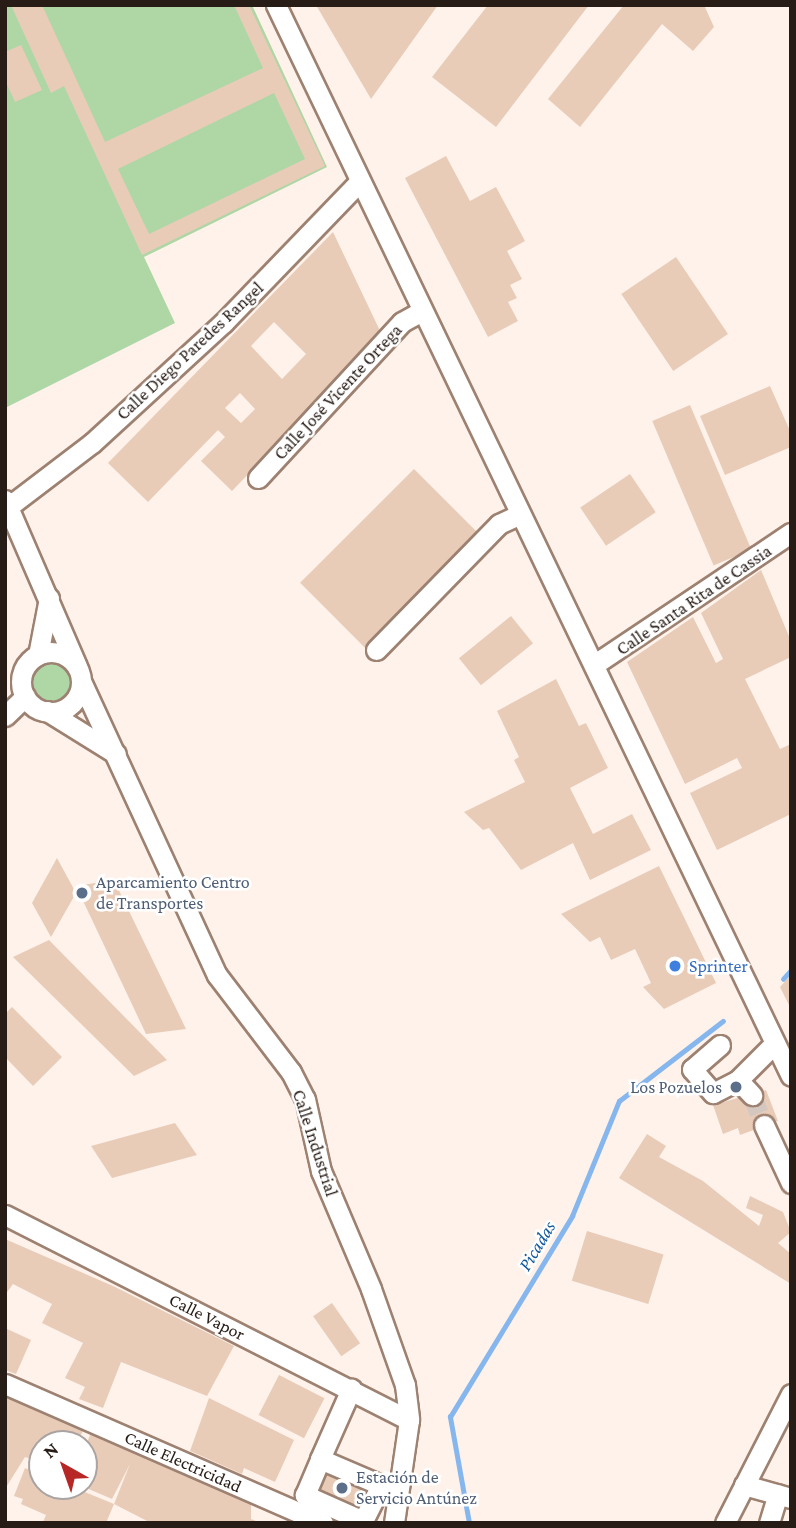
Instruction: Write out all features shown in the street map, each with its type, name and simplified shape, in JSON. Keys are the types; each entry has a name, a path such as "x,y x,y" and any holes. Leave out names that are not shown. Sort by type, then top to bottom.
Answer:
{"street":[{"path":"276,5 791,1076"},
{"name":"Calle Diego Paredes Rangel","path":"7,504 92,443 213,332 360,181"},
{"name":"Calle José Vicente Ortega","path":"258,478 402,322 422,311"},
{"name":"Calle Industrial","path":"7,504 49,597 79,674 217,975 291,1072 305,1099 321,1171 371,1289 405,1385 409,1420 389,1489 394,1523"},
{"path":"376,650 499,524 520,514"},
{"name":"Calle Santa Rita de Cassia","path":"595,664 791,533"},
{"path":"38,654 49,597"},
{"path":"47,711 74,700 79,674 64,655 38,654 14,671 25,697 47,711 116,754"},
{"path":"5,716 25,697"},
{"path":"720,1045 692,1069 713,1093 738,1080 775,1043"},
{"path":"738,1080 752,1095"},
{"path":"764,1125 784,1147 791,1182"},
{"name":"Calle Vapor","path":"5,1215 409,1420"},
{"name":"Calle Electricidad","path":"5,1384 323,1516 347,1519"},
{"path":"323,1516 305,1495 351,1390"},
{"path":"724,1523 791,1394"},
{"path":"320,1459 389,1489 363,1521 347,1519"},
{"path":"744,1485 784,1496 769,1523"}],"green space":[{"path":"5,5 252,5 327,167 144,257 175,323 5,408"},
{"path":"50,659 65,666 72,681 65,696 50,703 35,696 28,681 35,666"}],"building":[{"path":"11,5 42,5 105,142 263,68 234,5 249,5 325,166 142,255 64,86 51,93","holes":["274,93 305,159 149,234 118,169"]},
{"path":"316,5 438,5 371,99"},
{"path":"488,5 589,5 496,127 432,77"},
{"path":"624,5 704,5 714,27 693,51 662,24 580,127 548,99"},
{"path":"21,45 42,90 15,102 5,80 5,52"},
{"path":"446,156 470,201 496,187 525,241 507,251 522,279 510,285 517,298 508,302 518,321 488,337 405,178"},
{"path":"333,232 382,335 232,491 201,461 225,437 218,430 148,502 108,463","holes":["274,322 306,354 282,379 251,346","240,393 255,409 241,423 225,408"]},
{"path":"676,257 728,334 673,371 621,294"},
{"path":"770,386 791,433 791,447 725,475 700,416"},
{"path":"690,405 751,550 714,566 652,421"},
{"path":"414,469 479,534 365,648 300,583"},
{"path":"630,474 656,512 606,546 580,508"},
{"path":"761,570 791,641 791,657 745,679 780,749 791,744 791,814 717,850 690,793 742,768 737,758 685,784 627,662 693,617 716,663 723,659 701,613"},
{"path":"511,616 533,643 481,685 459,658"},
{"path":"556,679 579,726 586,723 608,768 570,788 593,834 632,814 651,850 590,880 573,843 521,870 489,828 483,830 464,812 525,782 514,760 519,757 497,711"},
{"path":"57,858 76,893 51,937 32,903"},
{"path":"659,866 716,983 664,1009 643,987 651,983 635,949 611,960 600,937 590,942 561,914"},
{"path":"114,880 186,1029 146,1034 76,886"},
{"path":"49,940 167,1060 134,1076 13,957"},
{"path":"791,975 791,1009 780,987"},
{"path":"12,1007 62,1057 33,1086 5,1057 5,1014"},
{"path":"766,1090 778,1121 740,1135 738,1128 723,1134 713,1105"},
{"path":"175,1123 197,1155 112,1178 91,1146"},
{"path":"647,1134 666,1146 659,1157 703,1181 759,1226 763,1215 746,1208 750,1196 783,1212 791,1232 778,1243 791,1254 791,1284 619,1178"},
{"path":"587,1231 664,1254 648,1304 572,1281"},
{"path":"5,1239 113,1286 234,1346 207,1396 121,1362 103,1408 79,1399 85,1387 65,1378 83,1343 42,1323 52,1304 13,1284 5,1295"},
{"path":"332,1303 360,1343 341,1356 313,1316"},
{"path":"5,1328 31,1340 16,1374 5,1370"},
{"path":"279,1375 324,1398 304,1438 259,1415"},
{"path":"5,1394 84,1428 28,1430 28,1458 25,1457 5,1489"},
{"path":"209,1398 294,1440 275,1482 244,1468 242,1474 190,1451"},
{"path":"98,1436 251,1502 251,1519 261,1523 151,1523 114,1504 130,1464 112,1499 98,1493"},
{"path":"25,1468 28,1469 28,1500 98,1500 98,1497 114,1504 106,1523 43,1522 46,1515 21,1504 23,1499 14,1496"},
{"path":"324,1468 373,1486 363,1512 314,1494"}],"waterway":[{"name":"Picadas","path":"783,979 791,970"},
{"name":"Picadas","path":"469,1523 450,1417 572,1216 619,1101 723,1021"}],"tunnel":[{"path":"752,1095 764,1125"}],"place":[{"name":"Aparcamiento Centro de Transportes","path":"82,893"},
{"name":"Sprinter","path":"675,966"},
{"name":"Los Pozuelos","path":"736,1087"},
{"name":"Estación de Servicio Antúnez","path":"342,1488"}]}
